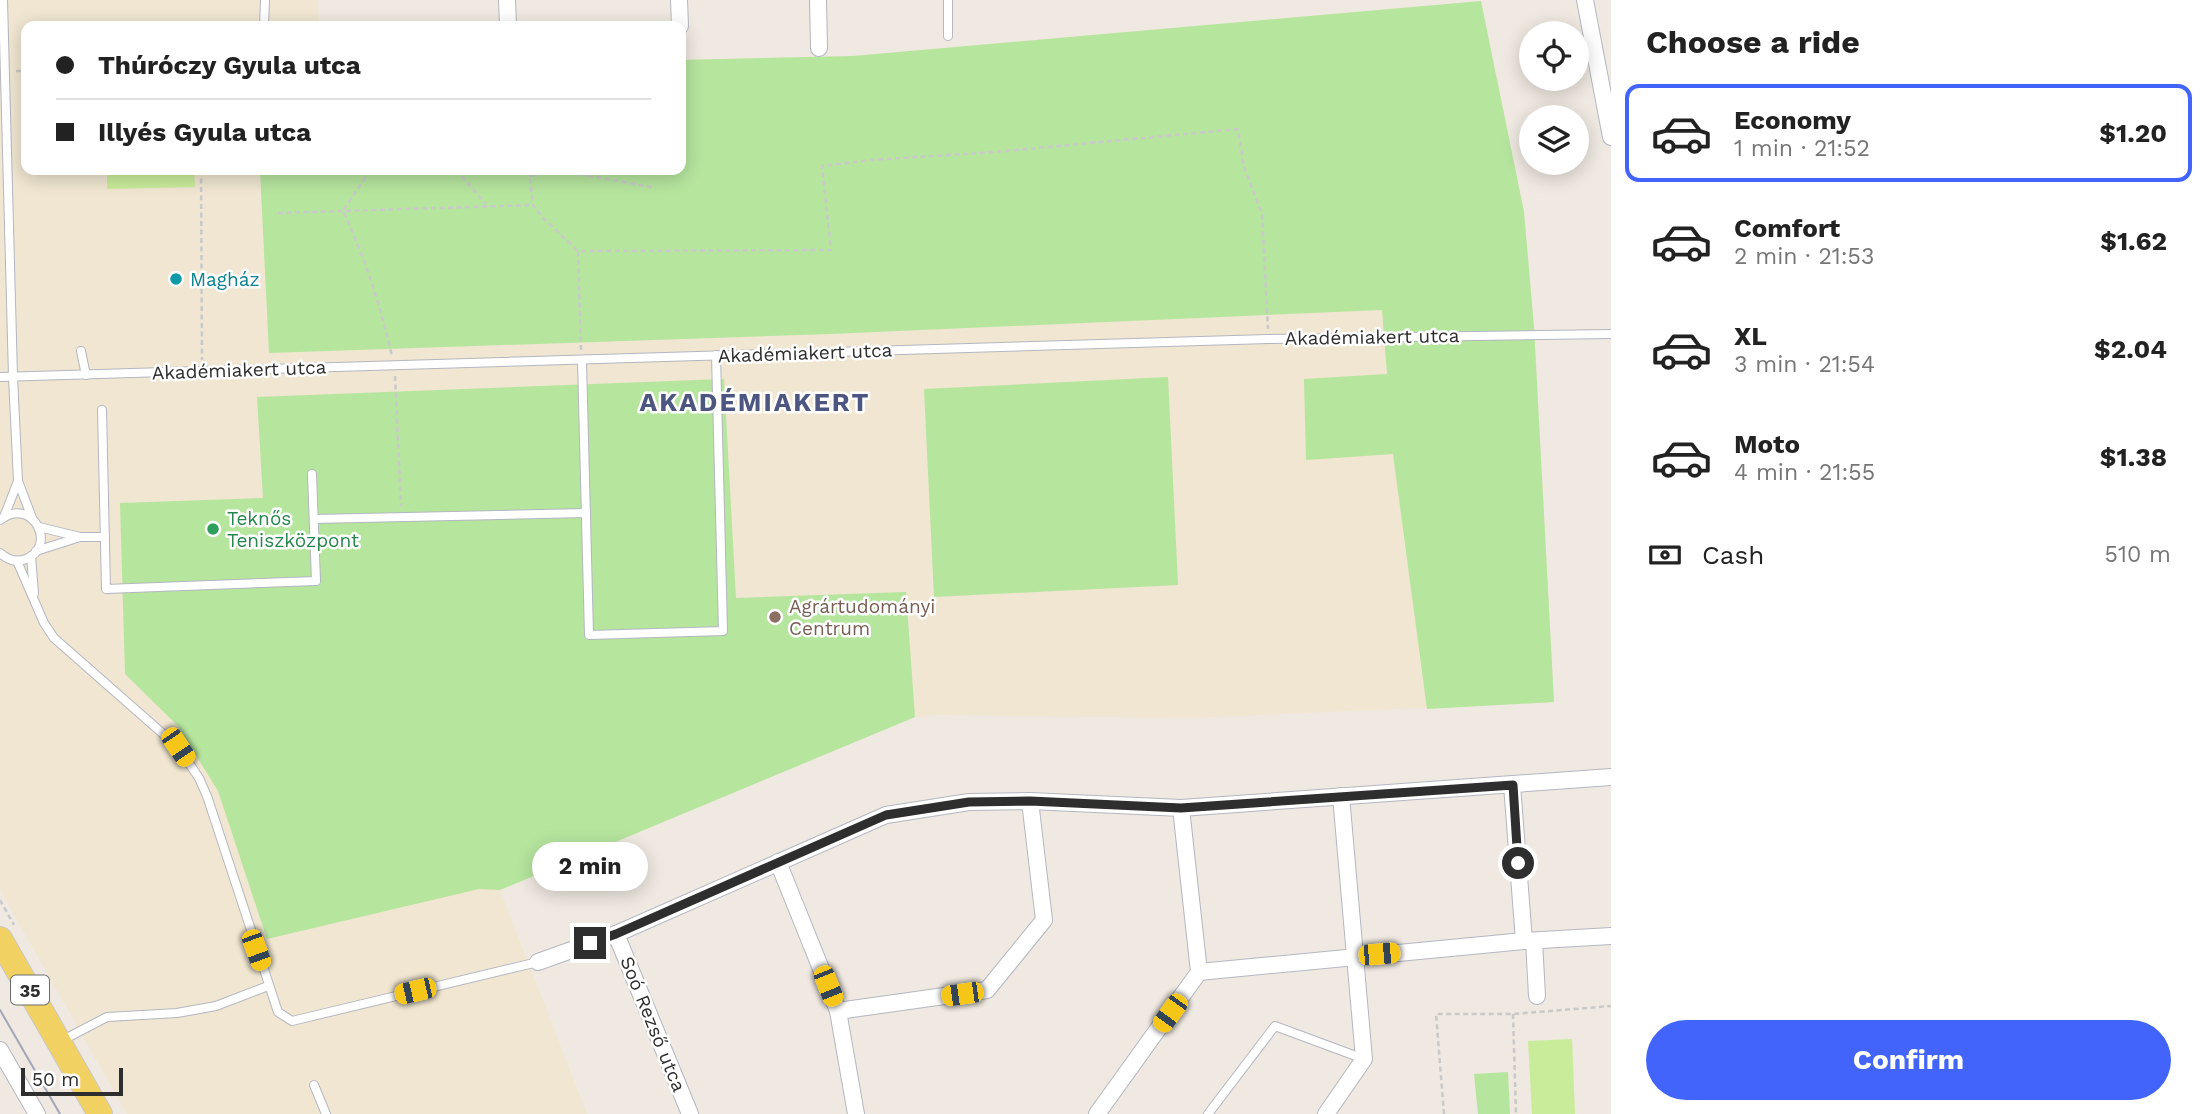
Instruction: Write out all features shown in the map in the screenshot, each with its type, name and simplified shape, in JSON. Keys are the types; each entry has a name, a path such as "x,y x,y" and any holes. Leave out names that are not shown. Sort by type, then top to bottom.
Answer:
{"main road":[{"name":"35","path":"0,939 100,1114"}],"street":[{"path":"507,0 509,21"},
{"path":"679,0 680,21"},
{"path":"818,0 819,48"},
{"path":"1585,0 1605,77 1611,137"},
{"path":"538,962 616,934 886,815 969,802 1030,801 1181,808 1611,777"},
{"path":"1513,785 1537,996"},
{"path":"1326,1114 1364,1059 1341,796"},
{"path":"838,1011 987,990 1044,920 1030,801"},
{"path":"1097,1114 1199,972 1181,808"},
{"path":"778,862 838,1011 856,1114"},
{"name":"Soó Rezső utca","path":"616,934 690,1114"},
{"path":"1199,972 1355,956 1611,936"},
{"path":"0,1049 37,1114"}],"lane":[{"path":"3,0 18,481 32,518 39,527 41,540 34,554 34,600"},
{"path":"264,21 265,0"},
{"path":"948,0 948,36"},
{"name":"Akadémiakert utca","path":"0,377 1268,339 1611,334"},
{"path":"81,351 86,375"},
{"path":"582,361 589,635 723,631 716,355"},
{"path":"103,410 106,589 316,581 312,474"},
{"path":"2,519 18,481"},
{"path":"2,519 18,513 32,518"},
{"path":"314,519 586,513"},
{"path":"39,527 80,537 105,537"},
{"path":"0,553 17,561 80,537"},
{"path":"17,561 44,623 54,638 178,747 199,778 278,1012 292,1021 538,962"},
{"path":"60,1042 107,1017 177,1013 216,1006 268,986"},
{"path":"1208,1114 1275,1026 1364,1059"},
{"path":"314,1085 326,1114"}],"path":[{"path":"535,175 530,176 533,205 578,251 831,250 822,166 1238,129 1244,167 1262,214 1268,339"},
{"path":"201,175 201,370"},
{"path":"342,211 367,175"},
{"path":"460,175 487,206"},
{"path":"585,175 656,188"},
{"path":"278,213 533,205"},
{"path":"342,211 363,254 382,313 394,365 402,517"},
{"path":"578,251 582,361"},
{"path":"1444,1114 1436,1014 1513,1014 1611,1006"},
{"path":"1513,1014 1516,1114"}],"shaded area":[{"name":"Agrártudományi Centrum","path":"0,0 318,0 319,21 21,21 21,175 686,175 686,60 853,56 1481,1 1524,212 1534,327 1554,702 1192,718 915,717 500,890 587,1114 127,1114 0,890"}],"green space":[{"path":"1481,1 1524,212 1534,327 1554,702 1427,709 1393,454 1306,460 1304,379 1387,374 1382,310 830,334 269,353 260,175 686,175 686,60 853,56"},
{"path":"107,175 194,175 195,187 107,189"},
{"path":"1168,377 1178,585 934,597 924,389"},
{"path":"724,379 736,598 906,592 915,717 500,890 479,889 267,939 218,791 178,726 125,674 120,503 263,498 257,397"},
{"path":"1572,1039 1575,1114 1532,1114 1528,1041"},
{"path":"1508,1072 1510,1114 1478,1114 1474,1074"}],"tram line":[{"path":"0,1010 60,1114"}],"place":[{"name":"Magház","path":"176,279"},
{"name":"Teknős Teniszközpont","path":"213,529"},
{"name":"Agrártudományi Centrum","path":"775,617"}],"district":[{"name":"AKADÉMIAKERT","path":"755,402"}],"route":[{"path":"590,943 886,815 969,802 1030,801 1181,808 1513,785 1518,863"}]}
